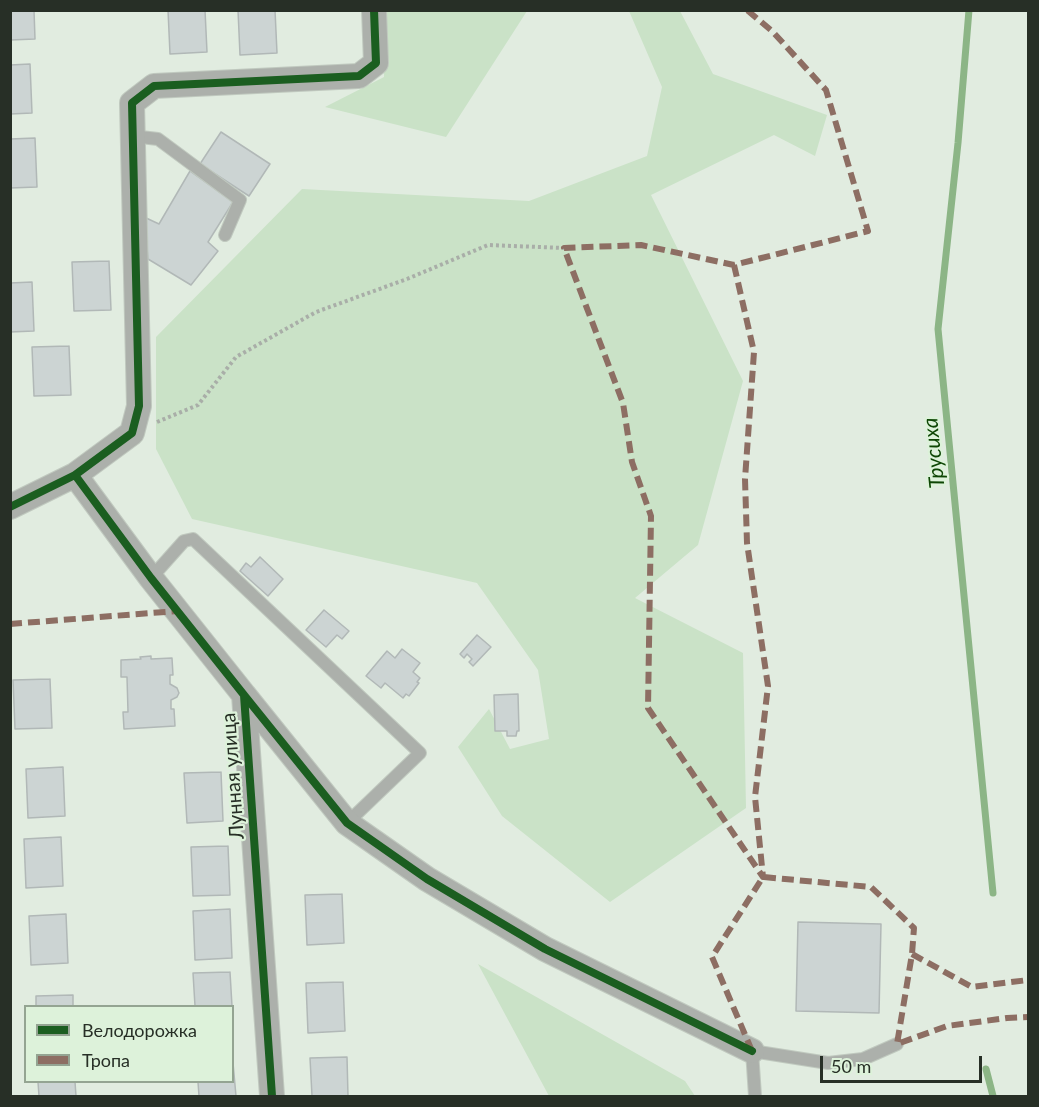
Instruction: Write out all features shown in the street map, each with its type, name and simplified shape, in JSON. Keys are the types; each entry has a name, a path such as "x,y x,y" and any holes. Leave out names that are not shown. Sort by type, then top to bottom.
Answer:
{"street":[{"path":"10,507 75,475 132,433 139,406 132,103 154,86 359,76 376,63 374,10"},
{"name":"Лунная улица","path":"75,475 151,578 244,695 272,1096"},
{"path":"244,695 347,823 427,879 545,949 752,1051"}],"lane":[{"path":"132,136 158,139 240,200 225,235"},
{"path":"151,578 184,541 193,538 420,753 347,823"},
{"path":"755,1096 752,1051 828,1063 863,1059 897,1044"}],"path":[{"path":"132,433 198,405 236,357 316,312 407,279 488,245 564,248"}],"green space":[{"path":"385,11 527,11 446,137 325,107 384,77"},
{"path":"629,11 680,11 713,74 827,115 815,156 774,135 651,195 743,381 698,545 635,598 743,653 746,808 610,902 502,816 458,747 489,709 510,749 549,739 538,670 477,583 192,519 156,449 156,337 302,189 529,201 647,156 662,87"},
{"path":"478,964 685,1081 695,1096 549,1096"}],"building":[{"path":"10,10 34,10 35,39 10,40"},
{"path":"168,10 205,10 207,52 170,54"},
{"path":"238,10 275,10 277,53 240,55"},
{"path":"30,64 32,113 10,114 10,65"},
{"path":"221,132 270,164 249,196 200,164"},
{"path":"35,138 37,187 10,188 10,139"},
{"path":"190,171 233,202 208,242 218,251 191,285 148,259 144,217 159,224"},
{"path":"109,261 111,310 74,311 72,262"},
{"path":"32,282 34,331 10,332 10,283"},
{"path":"69,346 71,395 34,396 32,347"},
{"path":"260,557 283,579 268,596 240,571 246,563 251,567"},
{"path":"324,610 349,631 342,639 337,635 326,647 306,630"},
{"path":"477,635 491,647 473,666 469,662 472,659 467,654 464,658 460,654"},
{"path":"402,649 420,663 413,672 420,678 417,682 419,683 409,696 406,694 403,698 385,683 381,688 366,676 387,651 395,658"},
{"path":"151,656 151,659 172,658 173,675 170,675 170,684 177,688 179,693 171,700 175,726 124,729 123,712 128,712 127,677 121,677 121,660"},
{"path":"50,679 52,728 15,729 13,680"},
{"path":"518,694 519,731 516,736 507,736 507,731 495,731 494,695"},
{"path":"63,767 65,816 28,818 26,769"},
{"path":"221,772 223,821 187,823 184,773"},
{"path":"61,837 63,886 26,888 24,839"},
{"path":"228,846 230,895 193,896 191,847"},
{"path":"342,894 344,943 307,945 305,895"},
{"path":"230,909 232,958 195,960 193,911"},
{"path":"66,914 68,963 31,965 29,916"},
{"path":"798,922 881,924 879,1013 796,1011"},
{"path":"230,972 232,1005 195,1005 193,973"},
{"path":"343,982 345,1031 308,1033 306,983"},
{"path":"73,995 73,1005 36,1005 36,996"},
{"path":"347,1057 348,1096 312,1096 310,1058"},
{"path":"234,1074 236,1096 199,1096 198,1083 234,1083"},
{"path":"38,1083 75,1083 76,1096 39,1096"}],"waterway":[{"name":"Трусиха","path":"969,10 958,143 938,329 993,893"},
{"name":"Трусиха","path":"986,1069 993,1096"}],"marked path":[{"path":"734,265 754,352 745,479 747,543 768,686 755,797 763,877 648,708 651,516 632,462 623,403 564,248 641,245 734,265 868,231 826,90 772,31 747,10"},
{"path":"10,624 177,611"},
{"path":"752,1051 712,957 763,877 871,887 914,928 897,1044 947,1026 1028,1017"},
{"path":"912,954 972,987 1028,980"}],"cycle path":[{"path":"10,507 75,475 132,433 139,406 132,103 154,86 359,76 376,63 374,10"},
{"path":"75,475 151,578 244,695 272,1096"},
{"path":"244,695 347,823 427,879 545,949 752,1051"}]}
